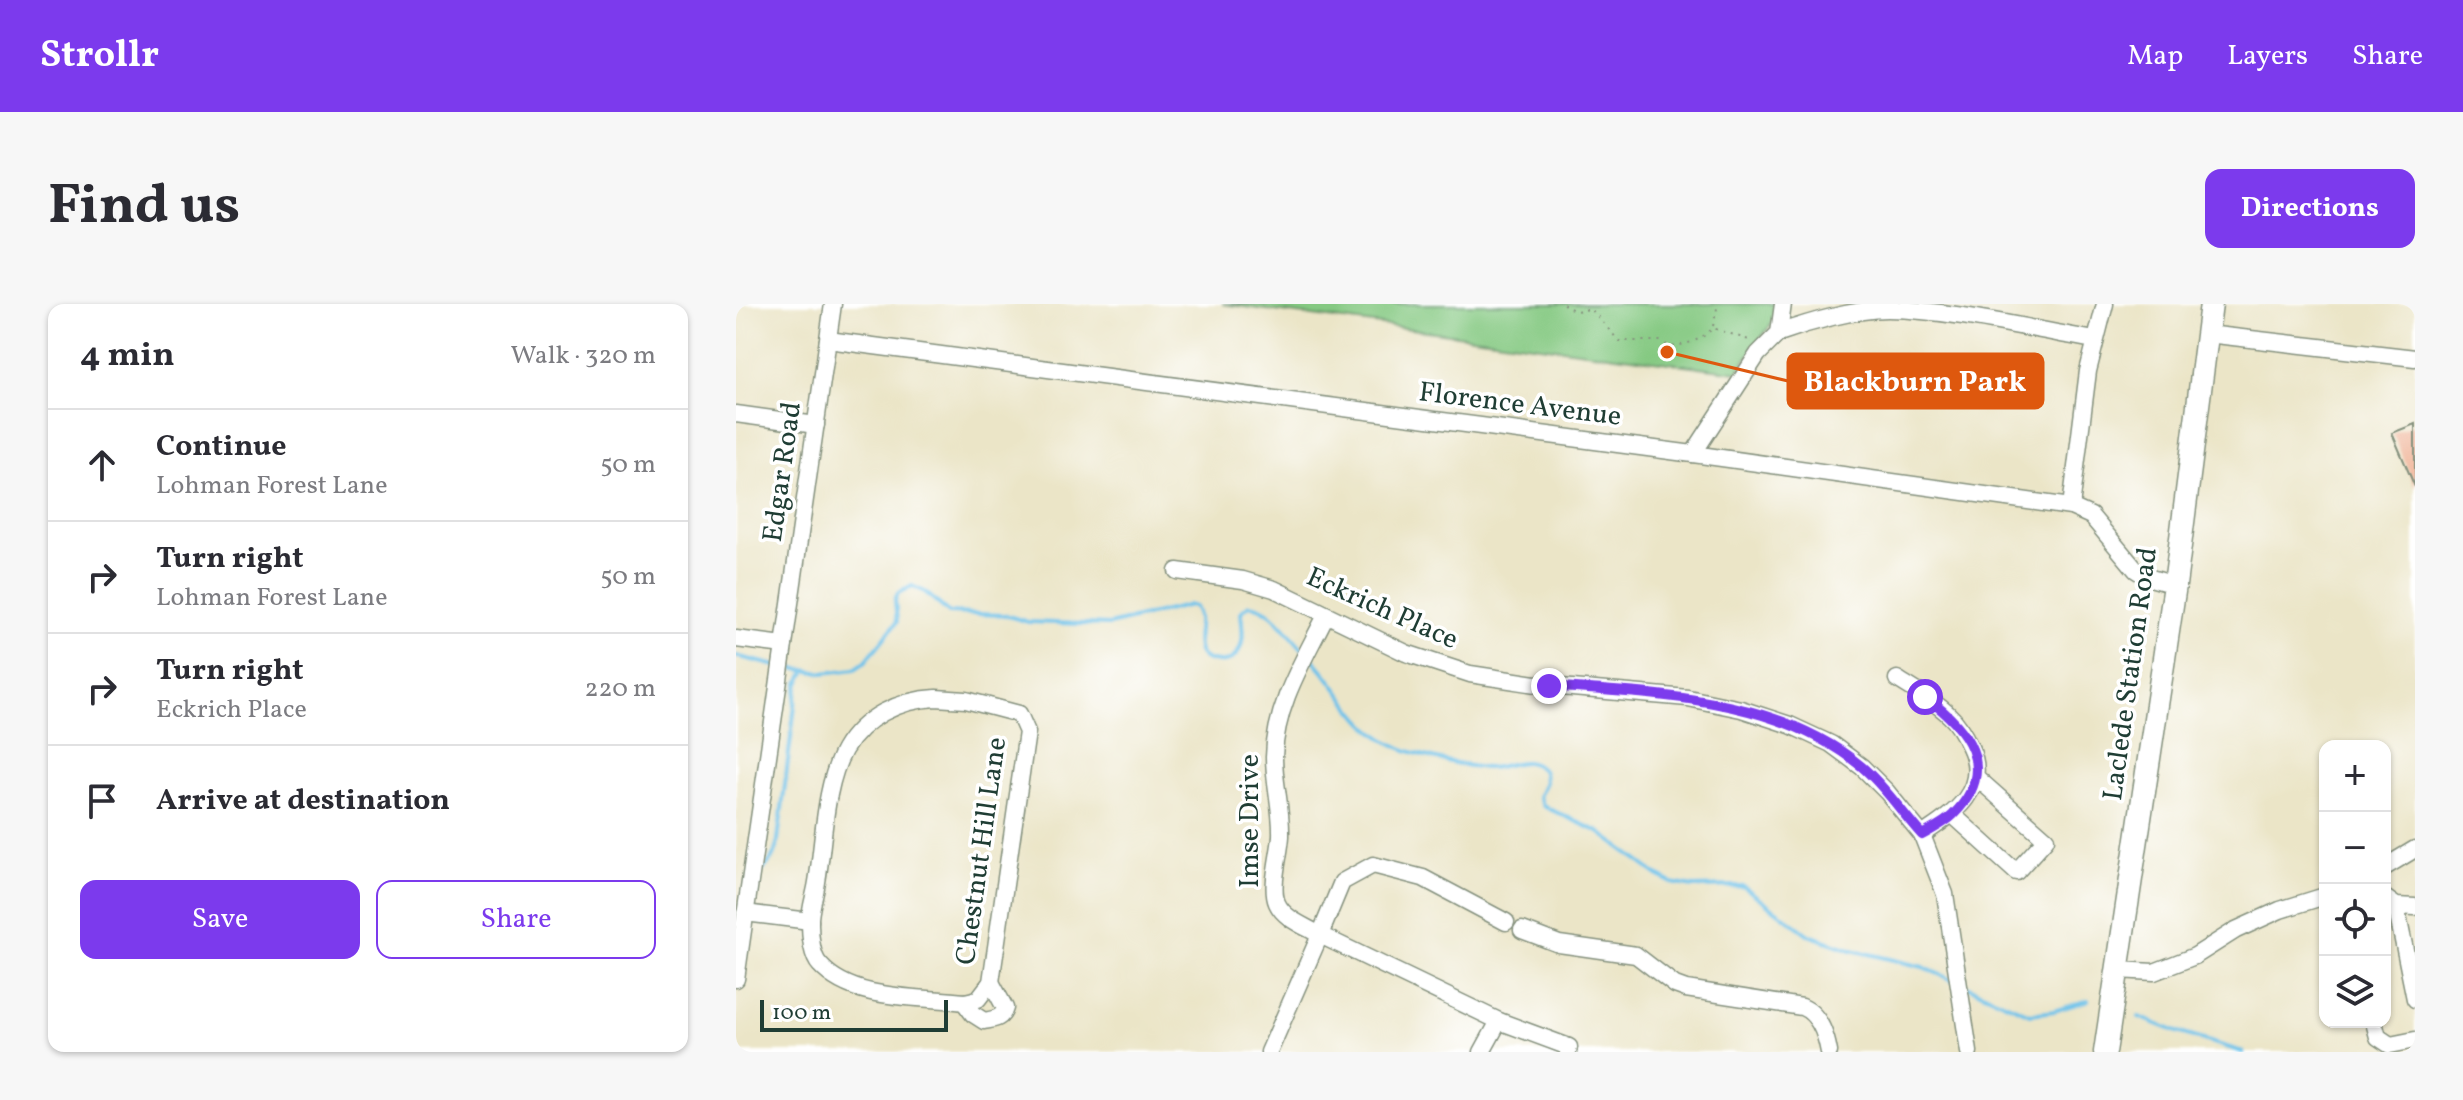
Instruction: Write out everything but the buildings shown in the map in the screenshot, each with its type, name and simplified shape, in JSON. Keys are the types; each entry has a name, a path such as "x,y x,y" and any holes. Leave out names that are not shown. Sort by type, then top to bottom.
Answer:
{"main road":[{"name":"Laclede Station Road","path":"2105,1052 2175,585 2211,304"}],"street":[{"name":"Edgar Road","path":"736,979 833,304"},
{"path":"1779,333 1783,304"},
{"path":"2071,507 2088,371 2105,304"},
{"path":"1693,454 1764,347 1779,333 1808,323 1885,309 1954,310 2095,340"},
{"path":"2207,334 2415,358"},
{"name":"Florence Avenue","path":"828,340 2071,507 2091,516 2136,570 2147,577 2175,585"},
{"path":"736,414 816,425"},
{"name":"Eckrich Place","path":"1177,571 1243,580 1274,589 1406,653 1470,674 1549,686 1688,698 1741,709 1790,725 1831,744 1862,767 1922,835 1945,894 1969,1052"},
{"name":"Imse Drive","path":"1326,615 1276,725 1274,759 1281,836 1276,902 1286,916 1320,935 1499,1021 1569,1047 1568,1052"},
{"path":"736,639 782,659"},
{"path":"1897,679 1950,715 1964,734 1977,762 1975,783 1953,815 1922,835"},
{"name":"Chestnut Hill Lane","path":"913,699 966,700 1019,714 1027,732 991,982 978,999 964,1002 875,992 841,983 817,963 810,921 834,772 845,749 861,729 895,706 913,699"},
{"path":"1953,815 2016,872 2046,839 1976,777"},
{"path":"2391,863 2415,849"},
{"path":"1269,1052 1342,882 1373,865 1423,878 1506,922"},
{"path":"2117,970 2154,972 2195,956 2247,925 2280,910 2319,899"},
{"path":"2391,902 2415,907"},
{"path":"2391,906 2415,999"},
{"path":"745,913 810,921"},
{"path":"1522,930 1559,944 1636,955 1675,985 1686,989 1802,1007 1814,1015 1823,1030 1829,1052"},
{"name":"Chestnut Hill Lane","path":"964,1002 973,1014 984,1021 997,1019 1005,1008 991,982"},
{"path":"1482,1052 1499,1021"},
{"path":"2376,1028 2378,1037 2390,1045 2415,1040"}],"path":[{"path":"1563,304 1575,311 1591,309 1619,341 1661,341 1670,347 1703,337 1713,328 1718,304"},
{"path":"1713,328 1764,347"}],"green space":[{"path":"1222,304 1778,304 1776,317 1737,372"}],"waterway":[{"path":"785,667 823,673 855,669 865,662 897,622 895,600 898,593 912,586 925,592 949,613 1005,615 1028,622 1109,625 1190,605 1195,607 1198,615 1197,641 1201,655 1208,660 1222,662 1230,660 1239,650 1243,634 1241,612 1249,605 1273,616 1304,650"},
{"path":"736,656 776,666"},
{"path":"1310,656 1360,719 1371,730 1401,748 1431,758 1478,767 1531,763 1544,772 1545,782 1539,796 1543,806 1599,832 1672,883 1693,887 1743,886 1809,935 1852,950 1923,967 1954,981"},
{"path":"763,870 777,848 796,697 806,671"},
{"path":"1962,984 2030,1014 2054,1011 2088,1000"},
{"path":"2139,1017 2243,1052"}],"place":[{"name":"Blackburn Park","path":"1667,352"}],"route":[{"path":"1549,686 1688,698 1741,709 1790,725 1831,744 1862,767 1922,835 1953,815 1975,783 1977,762 1964,734 1950,715 1925,697"}]}
